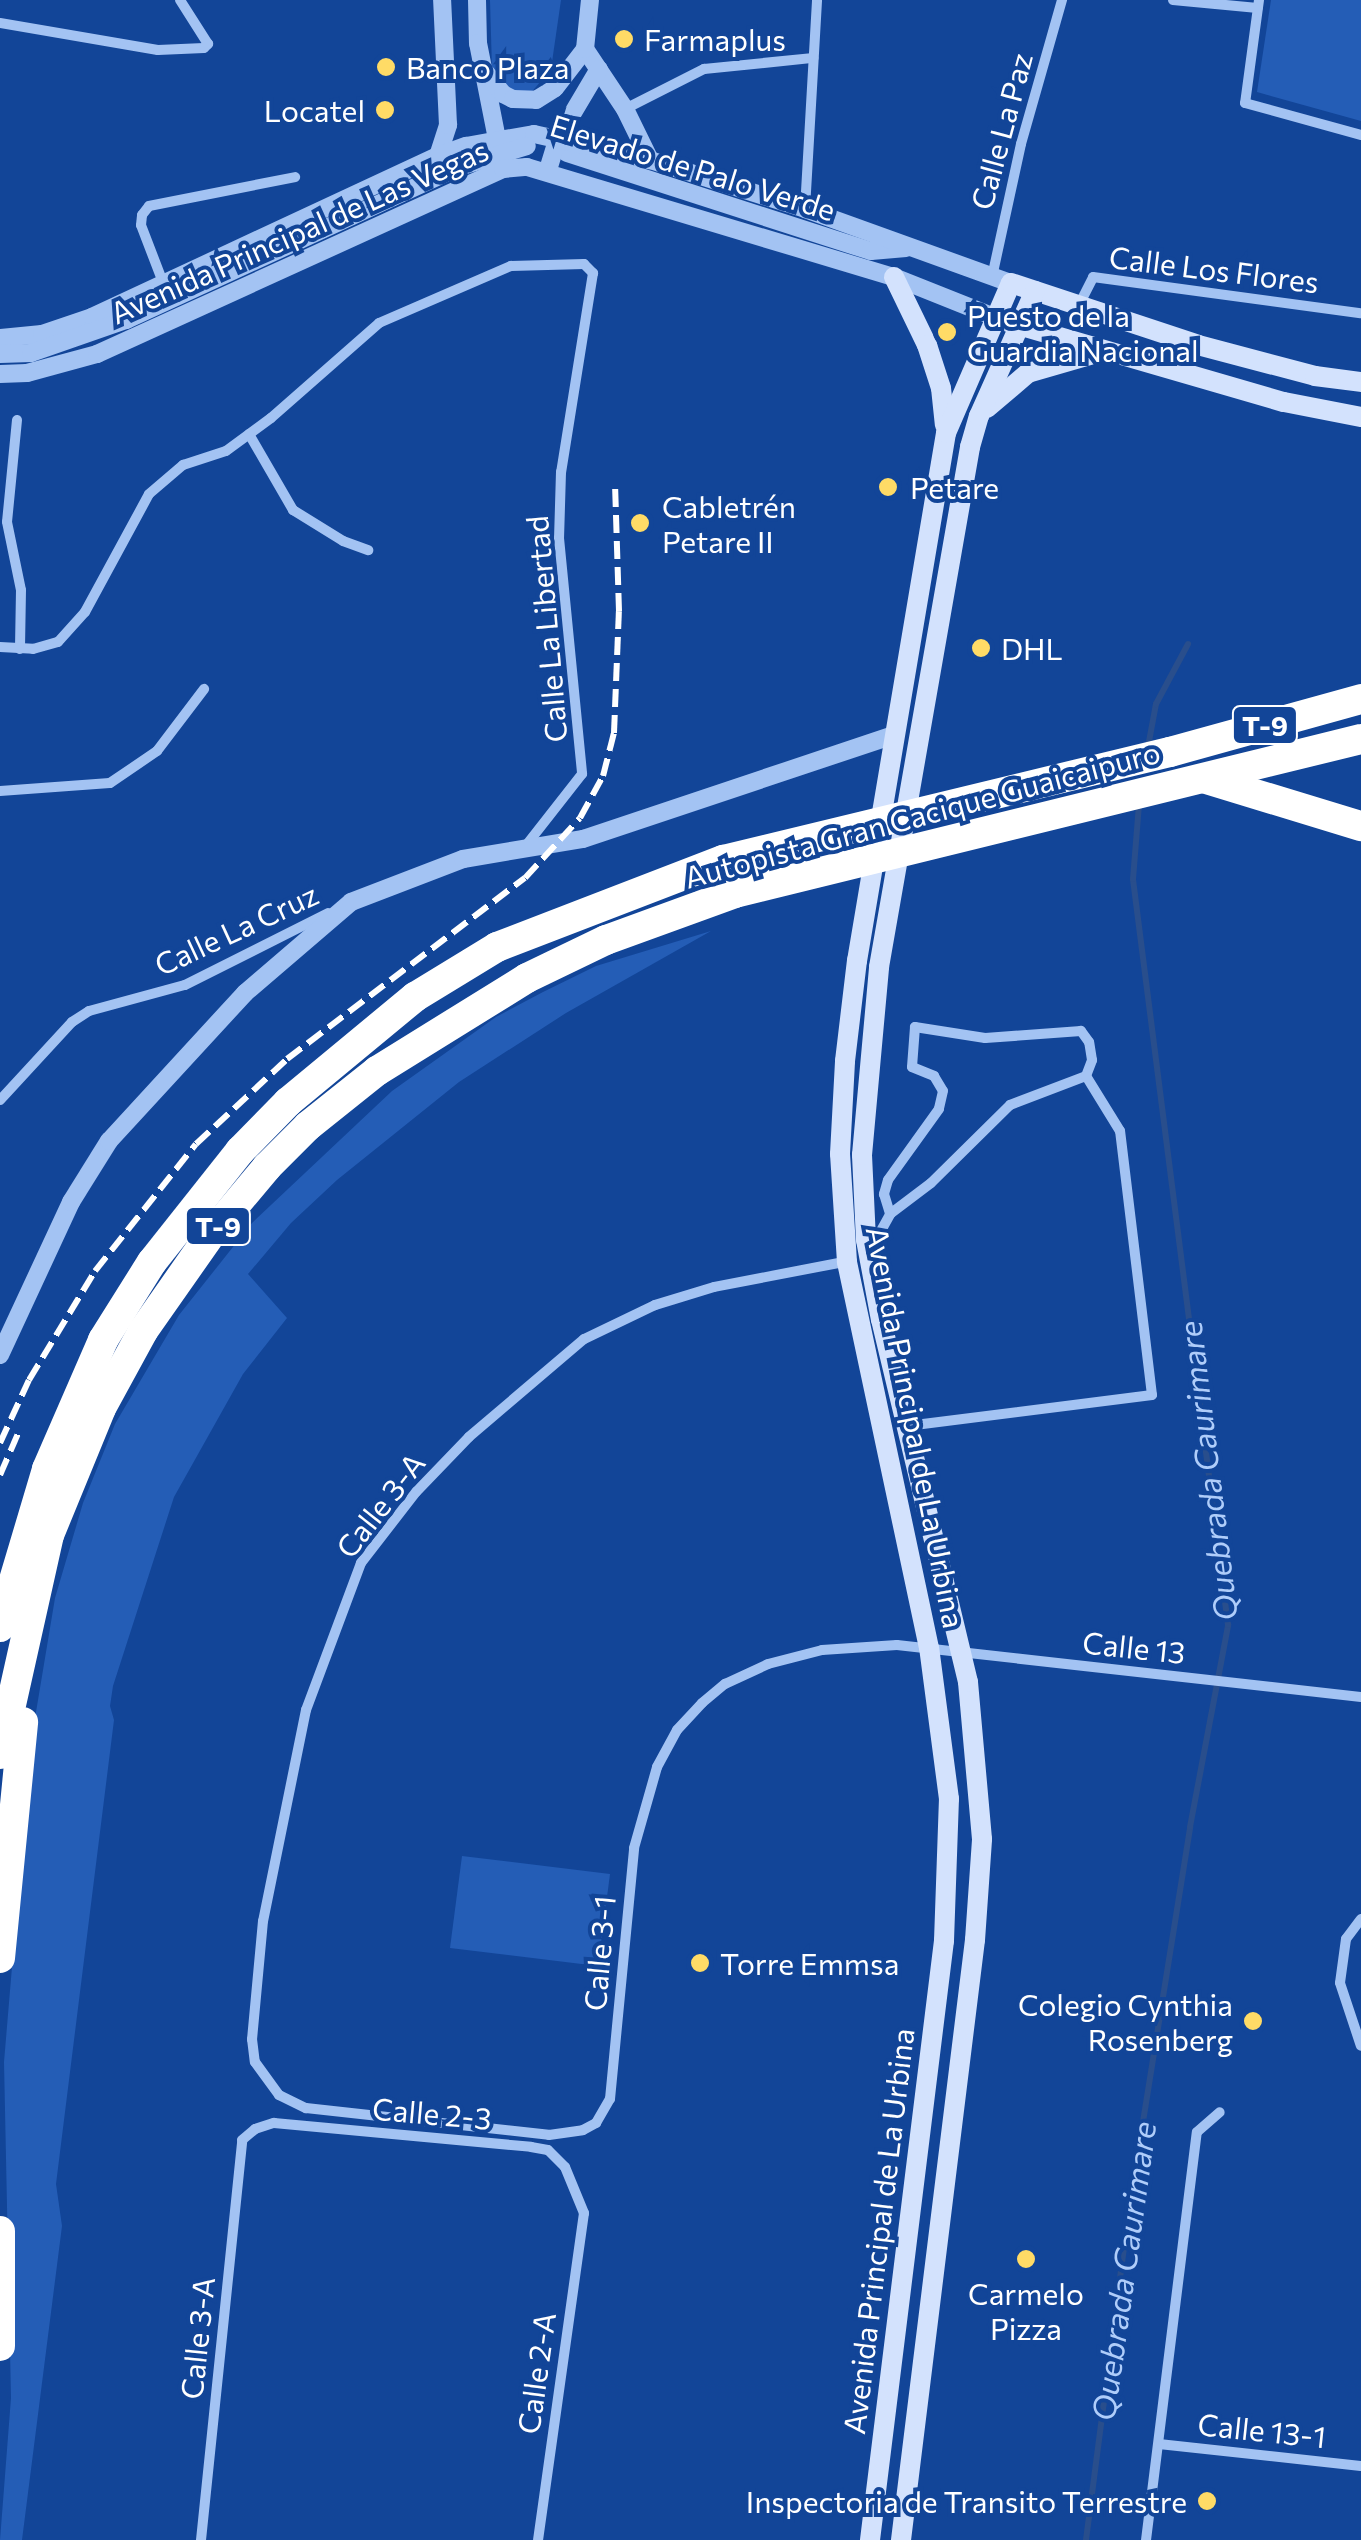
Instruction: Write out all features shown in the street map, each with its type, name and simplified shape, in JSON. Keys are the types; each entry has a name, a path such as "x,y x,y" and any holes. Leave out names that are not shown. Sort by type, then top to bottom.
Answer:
{"highway":[{"name":"Autopista Gran Cacique Guaicaipuro","path":"0,1628 47,1469 104,1340 152,1262 240,1151 288,1102 416,997 497,947 723,860 1170,752 1361,696"},
{"name":"Autopista Gran Cacique Guaicaipuro","path":"0,1754 49,1535 101,1408 143,1331 211,1234 308,1126 377,1070 527,978 606,940 735,893 1361,739"},
{"path":"1203,778 1361,826"},
{"path":"0,1958 24,1716 19,1664"},
{"path":"0,2232 0,2346"}],"main road":[{"path":"894,277 931,358 941,388 946,433"},
{"path":"1002,280 1267,364 1361,382"},
{"name":"Avenida Principal de La Urbina","path":"870,2540 944,1940 949,1799 930,1648 847,1262 840,1154 845,1061 892,736 946,433 997,318 1002,280"},
{"name":"Avenida Principal de La Urbina","path":"900,2540 979,1895 980,1798 962,1652 869,1252 862,1155 879,967 979,416 1035,291"},
{"name":"Avenida Principal de Las Vegas","path":"997,318 1100,352 1284,402 1361,418"},
{"path":"979,416 1028,373 1100,352"}],"street":[{"path":"0,23 158,50 204,48 208,44 180,0"},
{"path":"438,156 448,125 442,0"},
{"path":"477,0 478,43 504,169"},
{"path":"486,73 503,94 536,100 566,80 585,50 590,0"},
{"path":"805,209 817,0"},
{"name":"Calle La Paz","path":"1002,280 1021,144 1062,0"},
{"path":"1172,0 1258,4 1245,103 1361,135"},
{"path":"585,50 625,109 650,160"},
{"path":"625,109 704,69 813,58"},
{"path":"548,170 558,138 599,68"},
{"name":"Avenida Principal de Las Vegas","path":"1,341 75,323 438,156 534,134 650,160 805,209 1002,280"},
{"name":"Elevado de Palo Verde","path":"1,341 31,353 126,320 456,168 513,148 544,147 586,158 871,251 916,247"},
{"name":"Avenida Principal de Las Vegas","path":"0,374 27,373 97,354 504,169 548,170 894,277 997,318"},
{"path":"164,285 142,225 142,214 149,206 295,177"},
{"path":"871,251 894,277"},
{"name":"Calle La Libertad","path":"249,434 379,323 511,266 584,264 592,268 585,344 561,472 560,505 564,594 582,774 524,849"},
{"name":"Calle Los Flores","path":"1078,306 1093,277 1361,313"},
{"path":"17,420 7,522 21,590 20,649"},
{"path":"0,647 20,649 58,642 76,624 149,494 183,466 226,450 249,434 293,510 343,541 368,550"},
{"path":"0,791 110,783 157,751 204,689"},
{"path":"0,1354 71,1202 109,1141 244,993 351,902 448,864 583,839 892,736"},
{"name":"Calle La Cruz","path":"0,1100 72,1022 89,1011 185,985 351,902"},
{"path":"869,1252 890,1214 931,1182 1010,1105 1086,1076 1092,1060 1082,1030 986,1038 916,1027 912,1067 934,1076 943,1091 939,1109 888,1180 884,1194 890,1214"},
{"path":"907,1426 1152,1394 1120,1131 1086,1076"},
{"name":"Calle 3-A","path":"268,2083 255,2062 252,2039 263,1922 306,1710 361,1563 394,1518 469,1438 584,1339 654,1305 714,1287 847,1262 869,1252"},
{"name":"Calle 3-1","path":"268,2083 287,2101 325,2110 549,2135 583,2130 596,2123 610,2099 634,1848 651,1784 677,1730 725,1684 768,1664 822,1650 897,1645 962,1652"},
{"name":"Calle 13","path":"962,1652 1361,1696"},
{"path":"1361,1918 1346,1939 1340,1983 1361,2046"},
{"path":"1146,2540 1196,2132 1220,2112"},
{"name":"Calle 2-3","path":"242,2140 255,2129 274,2122 548,2150 565,2166 584,2213"},
{"name":"Calle 3-A","path":"201,2540 242,2140"},
{"name":"Calle 2-A","path":"538,2540 584,2213"},
{"name":"Calle 13-1","path":"1158,2444 1361,2466"}],"shaded area":[{"path":"490,0 561,0 551,69 530,94 515,95 492,69"},
{"path":"1271,0 1361,0 1361,121 1257,92"},
{"path":"711,931 566,1013 459,1082 337,1180 291,1223 248,1274 287,1318 243,1374 174,1497 113,1686 110,1706 114,1720 56,2184 62,2226 22,2540 0,2540 11,2398 4,2062 31,1742 55,1598 83,1503 115,1424 179,1315 252,1223 392,1091 496,1017 543,992 596,966"},
{"path":"462,1856 610,1874 598,1966 450,1948"}],"waterway":[{"name":"Quebrada Caurimare","path":"1148,747 1156,704 1188,644"},
{"name":"Quebrada Caurimare","path":"1086,2540 1130,2203 1190,1827 1228,1625 1133,879 1139,804"}],"railway":[{"path":"0,1443 29,1380 95,1271 196,1144 287,1059 525,878 580,818 603,776 614,733 619,611 615,484"},
{"path":"0,1475 20,1429"}],"place":[{"name":"Farmaplus","path":"624,39"},
{"name":"Banco Plaza","path":"386,67"},
{"name":"Locatel","path":"385,110"},
{"name":"Puesto de la Guardia Nacional","path":"947,332"},
{"name":"Petare","path":"888,487"},
{"name":"Cabletrén Petare II","path":"640,523"},
{"name":"DHL","path":"981,648"},
{"name":"Torre Emmsa","path":"700,1963"},
{"name":"Colegio Cynthia Rosenberg","path":"1253,2021"},
{"name":"Carmelo Pizza","path":"1026,2259"},
{"name":"Inspectoria de Transito Terrestre","path":"1207,2501"}]}
